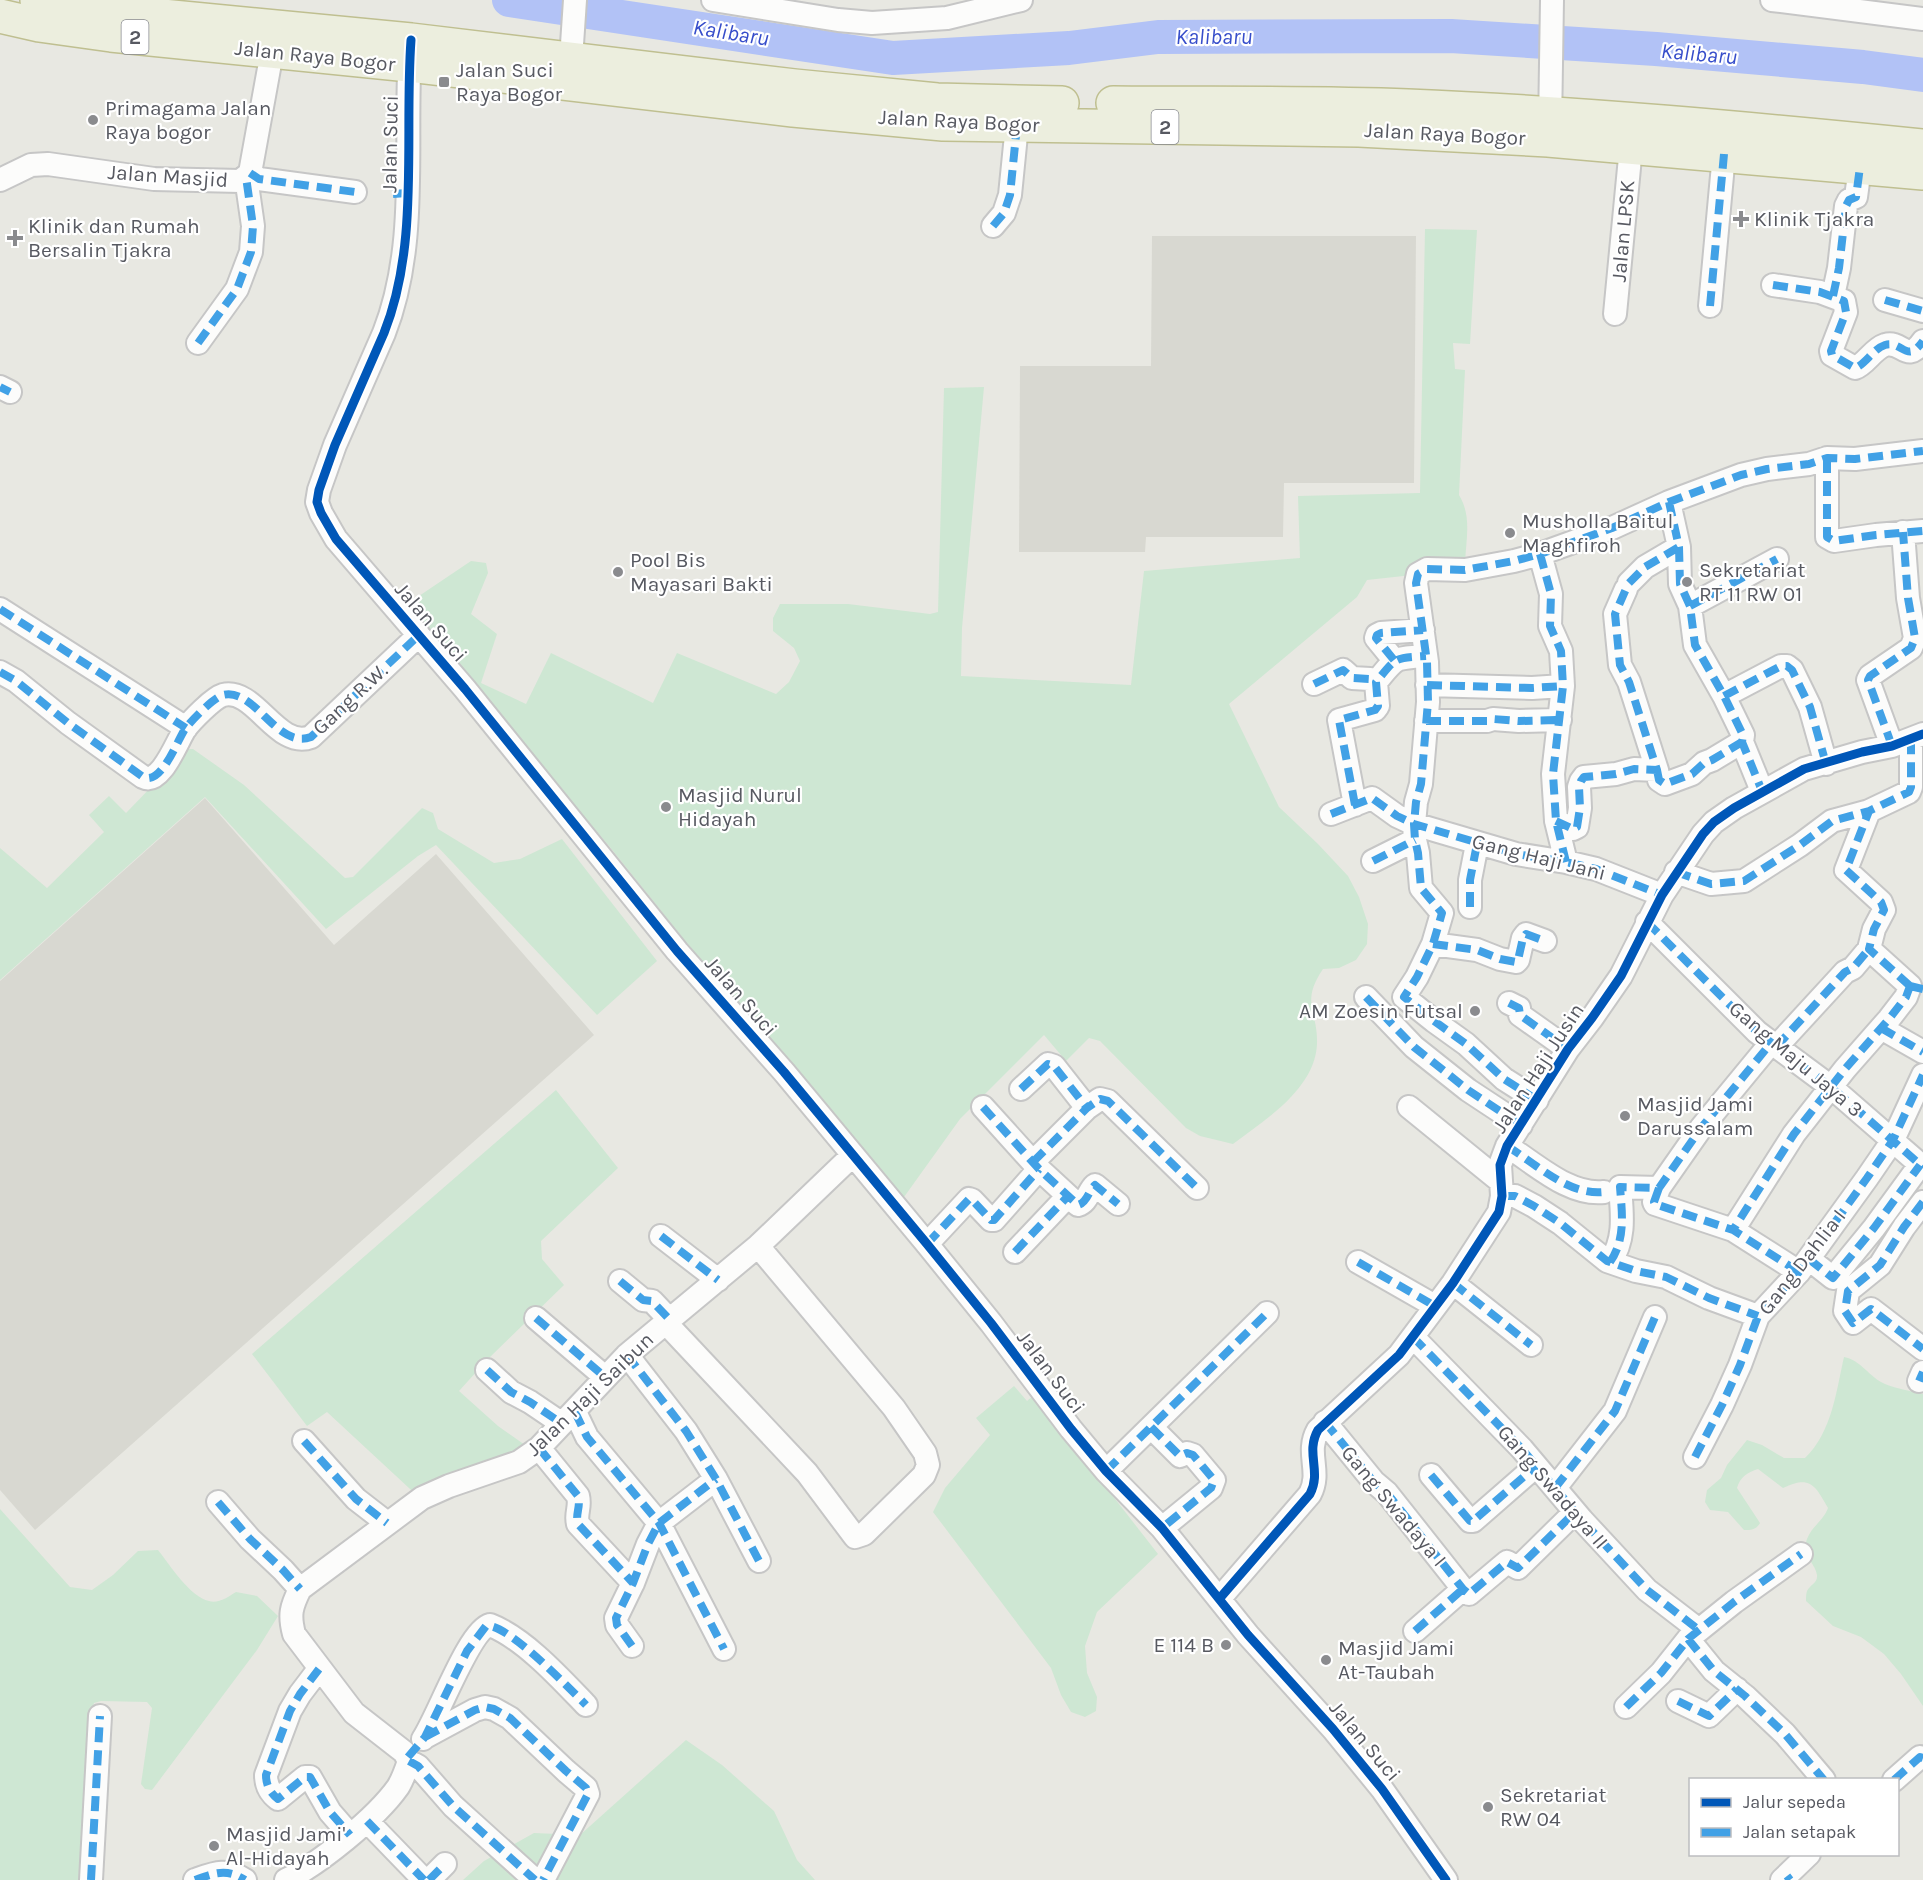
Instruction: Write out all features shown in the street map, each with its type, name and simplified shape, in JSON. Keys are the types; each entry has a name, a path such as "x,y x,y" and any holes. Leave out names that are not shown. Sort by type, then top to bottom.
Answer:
{"highway":[{"name":"Jalan Raya Bogor","path":"37,0 410,52 793,110 943,124 1359,130 1550,127 1743,128 1923,146"},
{"name":"Jalan Raya Bogor","path":"0,16 73,30 272,52 410,52 571,59 795,86 937,100 1406,106 1550,127 1631,147 1923,173"}],"street":[{"path":"713,0 798,7 856,23 947,18 1021,0"},
{"path":"1550,127 1551,0"},
{"path":"1772,0 1923,19"},
{"path":"571,59 574,7"},
{"name":"Jalan Masjid","path":"0,180 31,165 48,164 154,179 240,181 248,175 272,52"},
{"name":"Jalan Suci","path":"410,52 400,194 403,262 393,311 335,446 319,490 317,502 321,513 336,539 507,741 677,951 784,1072 927,1244 991,1323 1071,1429 1106,1471 1162,1528 1248,1635 1333,1729 1382,1789 1446,1880"},
{"path":"993,226 1004,213 1010,195 1017,125"},
{"name":"Jalan LPSK","path":"1615,314 1631,147"},
{"path":"1710,306 1724,154"},
{"path":"1833,296 1839,268 1846,206 1849,200 1856,197 1860,167"},
{"path":"198,343 237,289 251,252 253,226 248,175 259,179 355,192"},
{"path":"1773,285 1814,291 1844,301 1846,312 1831,353 1855,368 1885,345 1893,345 1914,352 1923,341"},
{"path":"1885,300 1923,311"},
{"path":"1537,1100 1504,1079 1466,1044 1404,997 1417,977 1433,944 1442,913 1421,888 1414,832 1416,802 1421,783 1427,685 1426,656 1416,583 1421,571 1431,568 1465,570 1540,554 1612,528 1669,502 1741,475 1809,464 1827,458 1855,459 1923,451"},
{"path":"1676,872 1711,884 1744,881 1800,845 1832,821 1869,811 1909,792 1911,787 1908,740 1868,680 1870,676 1911,648 1915,638 1908,598 1913,532 1834,542 1827,537 1827,458"},
{"path":"1669,502 1679,547 1680,584 1695,645 1743,735 1742,742 1762,791"},
{"path":"1679,547 1645,567 1628,586 1615,614 1620,665 1629,682 1659,780 1665,784 1692,774 1704,763 1742,742"},
{"path":"1540,554 1551,594 1550,627 1561,651 1563,686 1553,774 1556,821 1566,862"},
{"path":"1686,601 1777,559"},
{"path":"0,609 186,728"},
{"path":"1394,660 1377,635 1423,630"},
{"name":"Gang R.W.","path":"0,672 16,681 68,723 147,779 154,778 165,764 186,728 204,709 223,695 235,696 246,702 295,739 303,740 311,737 419,635"},
{"path":"1331,814 1364,802 1338,722 1375,710 1378,706 1376,682 1394,660 1426,656"},
{"path":"1724,696 1781,666 1786,666 1792,670 1810,707 1826,764"},
{"path":"1314,684 1343,670 1352,678 1370,679 1376,682"},
{"path":"1427,685 1524,688 1563,686"},
{"path":"1426,721 1487,721 1493,718 1518,721 1560,720"},
{"name":"Jalan Haji Jusin","path":"1220,1598 1310,1494 1315,1479 1311,1451 1312,1440 1325,1422 1399,1355 1453,1282 1499,1212 1500,1165 1507,1146 1568,1049 1621,976 1647,922 1693,846 1714,822 1762,791 1804,769 1908,740"},
{"path":"1556,821 1573,829 1576,827 1580,808 1579,787 1584,777 1616,774 1634,769 1657,770"},
{"name":"Gang Haji Jani","path":"1364,802 1376,800 1414,832 1516,854 1566,862 1609,874 1662,895"},
{"path":"1869,811 1846,870 1881,902 1884,910 1874,929 1869,949 1853,968 1845,972 1774,1045 1701,1128 1659,1188 1654,1202 1733,1230 1833,1278 1921,1166"},
{"path":"1373,861 1414,832"},
{"path":"1470,907 1470,880 1477,844"},
{"name":"Gang Maju Jaya 3","path":"1647,922 1757,1032 1830,1087 1921,1166"},
{"path":"1433,944 1477,950 1500,959 1516,962 1526,934 1545,941"},
{"path":"1733,1230 1794,1134 1830,1087 1916,988 1869,949"},
{"path":"1366,997 1414,1047 1468,1090 1521,1125"},
{"path":"1509,1003 1519,1008 1520,1015 1568,1049"},
{"path":"1881,1028 1923,1052"},
{"path":"1021,1089 1048,1064 1054,1066 1087,1108"},
{"name":"Gang Dahlia I","path":"1695,1457 1740,1365 1758,1316 1804,1265 1893,1140 1923,1075"},
{"path":"927,1244 969,1199 991,1220 994,1220 1036,1165 1087,1108 1100,1099 1107,1101 1197,1188"},
{"path":"983,1107 1036,1165 1080,1205 1087,1199 1090,1190 1095,1185 1118,1204"},
{"path":"1408,1107 1501,1188 1534,1206 1610,1262 1636,1271 1666,1277 1709,1298 1758,1316"},
{"path":"1507,1146 1552,1178 1574,1188 1597,1193 1612,1189 1659,1188"},
{"name":"Jalan Haji Saibun","path":"300,1589 422,1498 449,1486 519,1462 539,1448 627,1355 758,1246 853,1155"},
{"path":"1610,1262 1621,1240 1622,1220 1612,1189"},
{"path":"1015,1252 1068,1196"},
{"path":"1923,1202 1880,1265 1848,1291 1845,1311 1853,1323 1871,1309 1923,1349"},
{"path":"661,1236 718,1280"},
{"path":"620,1281 643,1300 652,1301 667,1321 807,1473 855,1537 864,1534 924,1475 928,1465 925,1453 883,1394 758,1246"},
{"path":"1358,1262 1435,1306"},
{"path":"1453,1282 1531,1345"},
{"path":"1106,1471 1267,1313"},
{"path":"1555,1488 1615,1410 1655,1317"},
{"path":"537,1318 605,1377"},
{"name":"Gang Swadaya II","path":"1413,1337 1473,1397 1647,1590 1694,1635 1714,1671 1737,1689 1785,1734 1823,1778"},
{"path":"627,1355 686,1431 716,1479 759,1561"},
{"path":"487,1370 511,1392 568,1418 587,1437 659,1522 724,1649"},
{"name":"Gang Swadaya I","path":"1325,1422 1374,1482 1387,1493 1463,1589"},
{"path":"1151,1427 1180,1456 1188,1453 1192,1455 1214,1480 1211,1488 1162,1528"},
{"path":"304,1441 356,1499 387,1523"},
{"path":"539,1448 578,1496 581,1504 576,1517 578,1524 633,1583"},
{"path":"1431,1475 1470,1521 1473,1521 1536,1466"},
{"path":"632,1646 617,1625 617,1612 633,1583 659,1522 716,1479"},
{"path":"218,1502 250,1539 300,1589 292,1603 290,1619 294,1635 354,1713 418,1766 453,1806 535,1880"},
{"path":"1415,1630 1463,1589 1469,1594 1507,1562 1518,1568 1575,1512"},
{"path":"1626,1707 1661,1673 1694,1635 1801,1554"},
{"path":"286,1880 303,1872 358,1828 398,1786 409,1759 425,1737 467,1651 481,1630 490,1625 516,1641 540,1660 586,1705"},
{"path":"320,1670 300,1694 290,1711 266,1775 270,1791 278,1799 304,1777 310,1777 330,1812 358,1828 427,1880 445,1864"},
{"path":"1678,1701 1709,1716 1737,1689"},
{"path":"425,1737 475,1710 485,1707 494,1709 510,1718 586,1788 588,1794 543,1880"},
{"path":"91,1880 100,1716"},
{"path":"1895,1778 1920,1757 1923,1758"},
{"path":"1786,1879 1807,1856"},
{"path":"195,1880 230,1872 244,1880"}],"shaded area":[{"path":"1152,236 1416,236 1414,483 1284,483 1283,537 1146,537 1145,552 1019,552 1020,366 1151,366"},
{"path":"205,798 334,945 436,854 594,1035 35,1530 0,1490 0,981"}],"green space":[{"path":"1425,229 1477,230 1470,344 1453,343 1455,369 1465,370 1459,495 1467,519 1465,563 1449,571 1367,580 1357,597 1229,704 1279,807 1348,876 1359,897 1368,924 1367,944 1356,960 1339,968 1323,969 1312,990 1311,999 1317,1044 1308,1075 1298,1089 1273,1114 1233,1144 1200,1136 1186,1128 1100,1041 1089,1038 1066,1061 1044,1035 960,1119 899,1204 856,1154 609,846 410,615 419,596 471,561 486,563 488,573 471,614 497,634 481,683 526,704 551,653 653,703 677,653 776,694 789,682 800,661 794,648 773,631 773,618 780,604 848,604 930,614 938,612 944,388 984,387 962,628 961,676 1131,685 1144,571 1300,558 1298,496 1420,493"},
{"path":"188,749 193,749 244,785 345,878 353,877 422,808 433,813 438,829 494,863 520,859 562,839 657,961 597,1015 436,845 418,856 326,929 205,797 0,980 0,848 47,888 104,832 89,815 109,796 126,813"},
{"path":"556,1090 618,1168 541,1241 542,1259 564,1285 488,1359 459,1391 498,1426 525,1445 532,1437 545,1446 423,1501 327,1412 307,1426 252,1354"},
{"path":"1844,1357 1855,1362 1885,1384 1923,1394 1923,1706 1884,1654 1861,1637 1833,1626 1806,1601 1807,1591 1817,1578 1816,1570 1807,1554 1807,1539 1828,1508 1811,1484 1800,1482 1783,1488 1758,1469 1748,1473 1742,1478 1737,1488 1760,1523 1751,1530 1744,1530 1728,1512 1710,1510 1705,1502 1707,1490 1721,1478 1727,1465 1747,1440 1762,1445 1784,1458 1805,1458 1814,1448 1827,1424"},
{"path":"1014,1386 1027,1401 1034,1395 1158,1554 1097,1612 1085,1646 1087,1673 1097,1697 1096,1711 1085,1717 1071,1712 1061,1695 1051,1668 933,1512 945,1488 990,1435 976,1418"},
{"path":"0,1509 70,1587 92,1590 113,1575 138,1551 158,1550 181,1580 202,1598 216,1602 236,1592 257,1596 278,1616 257,1650 152,1790 145,1789 141,1784 152,1708 147,1702 101,1701 94,1703 88,1722 87,1880 0,1880"},
{"path":"686,1740 722,1765 774,1811 797,1860 815,1880 463,1880 484,1861 534,1833 580,1835"}],"waterway":[{"name":"Kalibaru","path":"509,0 893,58 1069,48 1158,37 1451,36 1656,49 1863,67 1923,75"}],"marked path":[{"path":"993,226 1004,213 1010,195 1017,125"},
{"path":"1710,306 1724,154"},
{"path":"1833,296 1839,268 1846,206 1849,200 1856,197 1860,167"},
{"path":"250,173 259,179 355,192"},
{"path":"198,343 237,289 251,252 253,226 246,177"},
{"path":"393,194 407,193"},
{"path":"1773,285 1820,292 1844,301 1846,312 1831,351 1832,355 1855,368 1885,345 1891,344 1912,351 1923,341"},
{"path":"1885,300 1923,311"},
{"path":"0,387 10,392"},
{"path":"1537,1100 1504,1079 1466,1044 1404,997 1417,977 1433,944 1442,913 1421,888 1415,840 1416,802 1421,784 1428,702 1427,662 1416,583 1418,574 1427,569 1465,570 1540,554 1612,528 1669,502 1741,475 1809,464 1827,458 1855,459 1923,451"},
{"path":"1827,458 1827,537 1834,541 1923,531"},
{"path":"1669,502 1679,547 1680,584 1690,606 1695,645 1743,735 1742,742 1762,791"},
{"path":"1892,746 1868,680 1870,676 1911,648 1915,638 1908,598 1903,532"},
{"path":"1629,583 1645,567 1679,547"},
{"path":"1540,554 1551,594 1550,626 1561,651 1563,686 1553,774 1556,821 1566,862"},
{"path":"1690,606 1777,559"},
{"path":"1556,821 1573,829 1577,827 1580,808 1579,787 1584,777 1616,774 1634,769 1657,770 1629,682 1620,665 1615,614 1626,589"},
{"path":"0,609 186,728"},
{"path":"1394,660 1376,638 1377,635 1423,630"},
{"path":"0,672 16,681 68,723 143,777 150,778 156,775 168,761 188,725 208,705 223,695 235,695 245,700 287,735 299,739 311,737 419,635"},
{"path":"1355,805 1339,720 1375,710 1378,706 1376,682 1392,663 1407,657 1426,656"},
{"path":"1724,696 1781,666 1787,666 1792,670 1810,707 1826,764"},
{"path":"1314,684 1343,670 1352,678 1370,679 1376,682"},
{"path":"1427,685 1532,688 1563,686"},
{"path":"1426,721 1560,720"},
{"path":"1910,986 1869,949 1874,929 1884,910 1881,902 1846,870 1869,811 1909,792 1911,787 1911,739"},
{"path":"1657,770 1659,780 1665,784 1692,774 1704,763 1742,742"},
{"path":"1331,814 1372,798 1397,816 1414,824 1516,854 1596,869 1662,895"},
{"path":"1676,872 1711,884 1744,881 1800,845 1832,821 1869,811"},
{"path":"1373,861 1415,840"},
{"path":"1470,907 1470,880 1477,844"},
{"path":"1647,922 1757,1032 1831,1087 1923,1167"},
{"path":"1433,944 1477,950 1500,959 1516,962 1526,934 1545,941"},
{"path":"1776,1047 1869,949"},
{"path":"1910,986 1923,989"},
{"path":"1799,1272 1733,1230 1794,1134 1845,1069 1889,1019 1906,997 1910,986"},
{"path":"1366,997 1414,1047 1468,1090 1521,1125"},
{"path":"1509,1003 1519,1008 1520,1015 1568,1049"},
{"path":"1881,1028 1923,1052"},
{"path":"1610,1262 1621,1235 1620,1187 1659,1188 1701,1128 1771,1043"},
{"path":"1021,1089 1048,1064 1054,1066 1087,1108"},
{"path":"1695,1457 1740,1365 1758,1316 1799,1272 1867,1178 1893,1140 1923,1075"},
{"path":"1033,1162 1087,1108 1100,1099 1108,1101 1197,1188"},
{"path":"983,1107 1039,1169 1078,1205 1084,1201 1095,1185 1118,1204"},
{"path":"1507,1146 1566,1184 1591,1192 1604,1192"},
{"path":"1809,1259 1833,1278 1874,1228 1920,1165"},
{"path":"927,1244 969,1199 991,1220 994,1220 1039,1169"},
{"path":"1659,1188 1655,1204 1733,1230"},
{"path":"1015,1252 1068,1196"},
{"path":"1502,1196 1515,1196 1534,1206 1560,1223 1607,1261 1636,1271 1666,1277 1709,1298 1758,1316"},
{"path":"1923,1202 1880,1265 1848,1291 1845,1311 1853,1323 1871,1309 1923,1349"},
{"path":"661,1236 718,1280"},
{"path":"1358,1262 1435,1306"},
{"path":"620,1281 643,1300 652,1301 669,1319"},
{"path":"1453,1283 1531,1345"},
{"path":"1106,1471 1267,1313"},
{"path":"1555,1488 1615,1411 1655,1317"},
{"path":"536,1318 605,1377"},
{"path":"1413,1337 1522,1449 1582,1520 1647,1590 1699,1630"},
{"path":"627,1355 686,1431 716,1479 759,1561"},
{"path":"487,1370 511,1392 561,1423"},
{"path":"1919,1381 1923,1372"},
{"path":"575,1412 587,1437 659,1523 724,1649"},
{"path":"1325,1422 1374,1482 1387,1493 1469,1594 1507,1562 1518,1568 1575,1512"},
{"path":"1151,1427 1180,1456 1187,1453 1193,1455 1214,1480 1211,1488 1162,1528"},
{"path":"304,1441 356,1499 387,1523"},
{"path":"539,1448 578,1496 578,1524 633,1583"},
{"path":"1431,1475 1470,1521 1473,1521 1536,1466"},
{"path":"632,1646 617,1625 616,1618 648,1544 659,1523 716,1479"},
{"path":"218,1502 250,1539 300,1589"},
{"path":"1626,1707 1661,1673 1688,1639 1734,1602 1801,1554"},
{"path":"1415,1631 1463,1589"},
{"path":"408,1757 425,1737 467,1651 486,1626 508,1634 522,1645 586,1705"},
{"path":"1688,1639 1714,1671 1745,1696 1785,1734 1822,1778"},
{"path":"319,1669 290,1711 266,1775 267,1782 278,1799 305,1777 310,1777 330,1812 350,1835"},
{"path":"1678,1701 1709,1716 1737,1689"},
{"path":"425,1737 475,1710 485,1707 494,1709 510,1718 586,1788 588,1794 543,1880"},
{"path":"91,1880 100,1716"},
{"path":"1896,1778 1920,1757 1923,1758"},
{"path":"409,1761 418,1766 453,1806 535,1880"},
{"path":"367,1821 424,1880"},
{"path":"429,1880 445,1864"},
{"path":"195,1880 220,1873 232,1874 245,1880"},
{"path":"1787,1876 1790,1880"}],"cycle path":[{"path":"411,40 407,226 402,263 395,299 384,333 335,445 319,490 317,502 321,513 336,539 465,689 677,951 784,1072 927,1244 991,1323 1071,1429 1106,1471 1162,1528 1248,1635 1333,1729 1382,1789 1446,1880"},
{"path":"1220,1598 1310,1494 1314,1478 1313,1446 1318,1430 1399,1355 1453,1283 1499,1212 1502,1196 1500,1165 1507,1146 1568,1049 1621,976 1662,895 1703,834 1714,822 1734,808 1804,769 1892,746 1923,734"}],"place":[{"name":"Jalan Suci Raya Bogor","path":"444,82"},
{"name":"Primagama Jalan Raya bogor","path":"93,120"},
{"name":"Klinik Tjakra","path":"1741,219"},
{"name":"Klinik dan Rumah Bersalin Tjakra","path":"15,238"},
{"name":"Musholla Baitul Maghfiroh","path":"1510,533"},
{"name":"Pool Bis Mayasari Bakti","path":"618,572"},
{"name":"Sekretariat RT 11 RW 01","path":"1687,582"},
{"name":"Masjid Nurul Hidayah","path":"666,807"},
{"name":"AM Zoesin Futsal","path":"1475,1011"},
{"name":"Masjid Jami Darussalam","path":"1625,1116"},
{"name":"E 114 B","path":"1226,1645"},
{"name":"Masjid Jami At-Taubah","path":"1326,1660"},
{"name":"Sekretariat RW 04","path":"1488,1807"},
{"name":"Masjid Jami' Al-Hidayah","path":"214,1846"}]}
